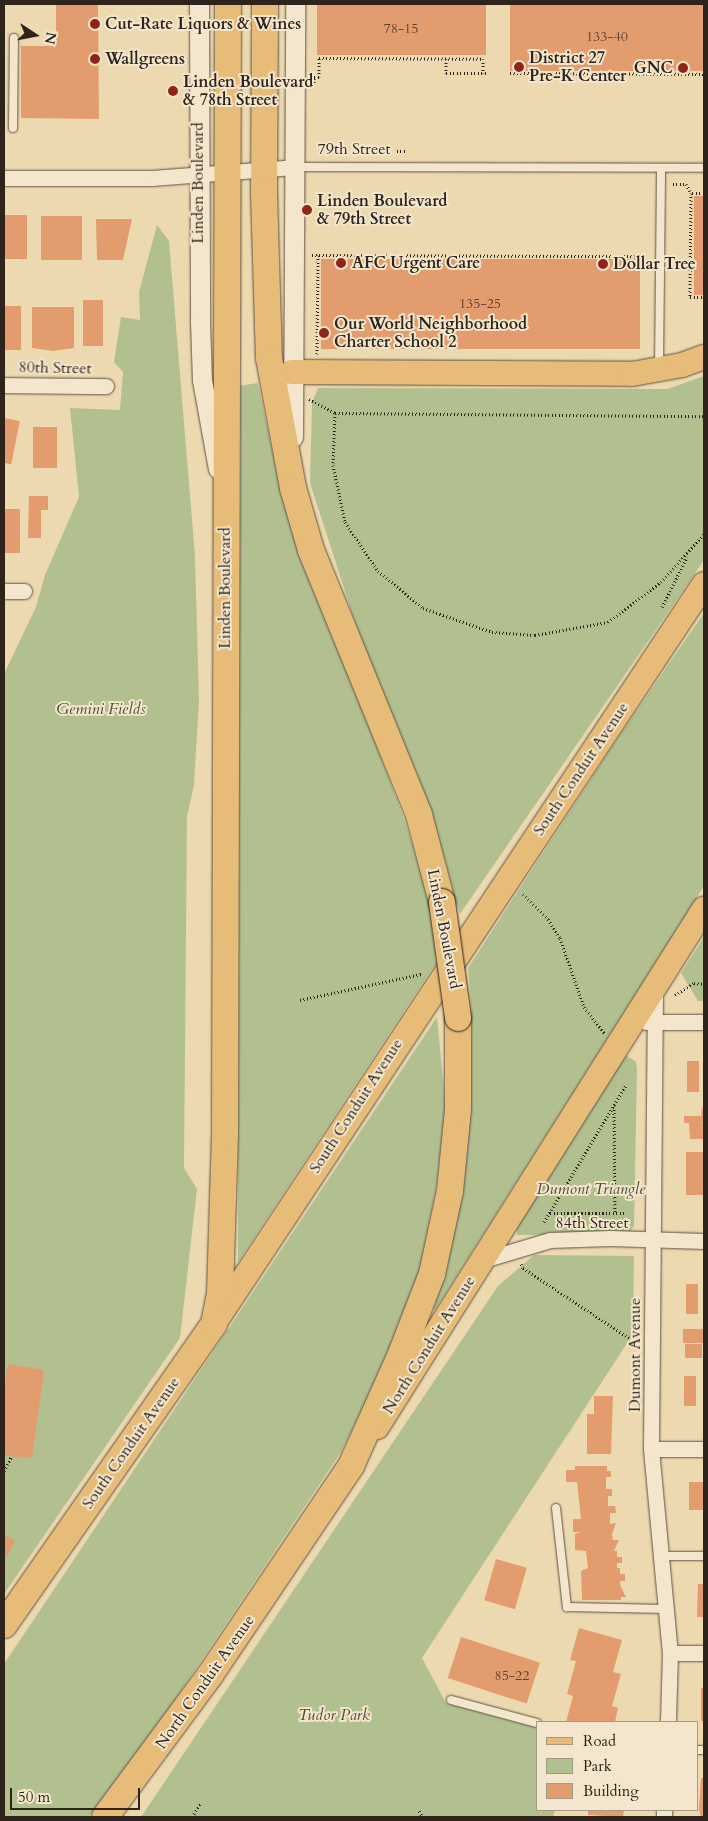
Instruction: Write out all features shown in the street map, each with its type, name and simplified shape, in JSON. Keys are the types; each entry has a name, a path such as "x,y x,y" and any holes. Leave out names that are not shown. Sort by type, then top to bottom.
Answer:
{"highway":[{"name":"Linden Boulevard","path":"214,1324 221,1284 224,1154 228,4"},
{"name":"Linden Boulevard","path":"265,4 264,170 267,324 282,372 293,488 311,550 419,815 442,902 458,1018 458,1109 452,1173 432,1274 401,1354 351,1466"},
{"name":"South Conduit Avenue","path":"4,1625 214,1324"},
{"name":"North Conduit Avenue","path":"104,1817 141,1771 252,1616 351,1466"}],"main road":[{"path":"282,372 632,374 704,357"},
{"name":"South Conduit Avenue","path":"214,1324 704,584"},
{"name":"North Conduit Avenue","path":"351,1466 618,1044 643,1022 665,991 704,909"}],"street":[{"name":"Linden Boulevard","path":"199,4 198,174 202,380 225,510"},
{"name":"Linden Boulevard","path":"282,372 294,167 295,4"},
{"name":"79th Street","path":"4,178 152,178 294,167"},
{"name":"80th Street","path":"4,385 106,386"},
{"path":"4,591 24,591"},
{"path":"643,1022 704,1022"},
{"name":"Dumont Avenue","path":"643,1022 653,1242 651,1449 670,1653 668,1721"},
{"name":"84th Street","path":"483,1260 550,1240 610,1238 653,1242 704,1241"},
{"path":"651,1449 704,1449"},
{"path":"670,1653 704,1653"},
{"name":"North Conduit Avenue","path":"114,1817 141,1771"}],"lane":[{"path":"13,128 14,38"},
{"name":"79th Street","path":"294,167 704,168"},
{"path":"659,369 661,168"},
{"path":"556,1508 567,1607 666,1609"},
{"path":"661,1556 704,1556"},
{"path":"451,1700 536,1723"}],"path":[{"path":"314,77 319,77 319,58 483,59 484,73 446,73 446,59"},
{"path":"510,73 704,74"},
{"path":"397,151 407,151"},
{"path":"673,184 686,184 691,193 690,297 704,297"},
{"path":"691,193 704,193"},
{"path":"404,197 420,198"},
{"path":"312,254 640,256"},
{"path":"317,355 318,255"},
{"path":"307,398 335,414 704,416"},
{"path":"335,414 333,465 345,522 378,571 423,608 492,632 535,635 608,622 661,582 704,534"},
{"path":"506,881 548,919 560,938 584,1007 595,1025 618,1044"},
{"path":"300,1000 427,973"},
{"path":"665,991 694,983 703,984 704,979"},
{"path":"544,1222 626,1085"},
{"path":"614,1105 615,1213"},
{"path":"550,1213 627,1213"},
{"path":"519,1260 523,1268 629,1338"},
{"path":"4,1471 11,1457"},
{"path":"192,1817 201,1803"},
{"path":"419,1811 423,1817"}],"green space":[{"name":"Gemini Fields","path":"157,225 169,241 195,556 199,701 194,785 187,816 184,1168 197,1189 180,1338 4,1594 4,674 36,607 45,575 79,497 70,408 120,410 123,372 114,362 121,317 140,320 139,292"},
{"path":"704,376 704,560 460,914 432,817 364,650 310,483 312,403 318,388 667,389"},
{"path":"258,383 281,492 406,824 428,897 436,963 238,1262 239,386"},
{"path":"704,613 704,886 435,1310 429,1305 467,1109 472,1015 468,968 619,736"},
{"path":"704,937 704,1001 698,1001 681,973"},
{"path":"437,1017 446,1111 436,1190 419,1272 394,1345 341,1452 124,1776 88,1817 4,1817 4,1664"},
{"name":"Dumont Triangle","path":"626,1055 636,1062 637,1069 634,1226 630,1232 619,1235 517,1235 516,1227 620,1057"},
{"name":"Tudor Park","path":"534,1255 634,1256 633,1334 422,1658 446,1703 536,1728 536,1811 555,1811 553,1817 141,1817 498,1286"}],"building":[{"path":"56,4 98,4 99,119 21,118 21,46 56,46"},
{"path":"317,4 486,4 486,55 317,55"},
{"path":"510,4 704,4 704,71 510,71"},
{"path":"694,196 704,196 704,295 694,295"},
{"path":"4,215 27,215 27,259 4,259"},
{"path":"41,216 82,216 82,260 41,260"},
{"path":"96,219 132,219 123,260 97,260"},
{"path":"321,259 640,259 640,349 321,349"},
{"path":"83,300 103,300 103,346 83,346"},
{"path":"4,306 21,306 21,350 4,350"},
{"path":"32,307 74,307 74,348 53,351 32,348"},
{"path":"4,418 20,421 11,464 4,463"},
{"path":"33,427 57,427 57,468 33,468"},
{"path":"29,496 48,496 48,510 41,510 41,538 28,538"},
{"path":"4,509 20,509 20,553 4,553"},
{"path":"687,1061 699,1061 699,1092 687,1092"},
{"path":"702,1108 704,1108 704,1122 700,1123 704,1123 704,1139 690,1139 689,1123 684,1123 684,1116 701,1116"},
{"path":"686,1152 704,1152 704,1195 686,1195"},
{"path":"686,1284 698,1284 698,1314 686,1314"},
{"path":"683,1329 704,1329 704,1343 683,1343"},
{"path":"685,1344 702,1344 702,1358 685,1358"},
{"path":"8,1364 44,1370 32,1458 8,1456 4,1453 4,1391"},
{"path":"684,1376 696,1376 696,1406 684,1406"},
{"path":"594,1396 613,1396 611,1454 587,1454 587,1414 594,1414"},
{"path":"575,1466 607,1466 607,1471 611,1471 611,1477 606,1477 606,1489 612,1489 612,1496 608,1496 608,1506 615,1506 616,1513 610,1513 610,1524 616,1523 612,1534 613,1540 619,1540 614,1551 617,1551 617,1557 622,1557 622,1563 617,1563 617,1568 620,1568 620,1574 625,1574 625,1581 620,1581 620,1585 626,1597 621,1597 621,1600 582,1600 581,1571 588,1568 586,1551 575,1550 575,1534 581,1532 573,1532 573,1519 581,1519 577,1482 566,1482 566,1470 575,1470"},
{"path":"689,1482 704,1482 704,1510 689,1510"},
{"path":"4,1535 15,1541 4,1562"},
{"path":"496,1559 527,1568 515,1609 484,1600"},
{"path":"698,1584 704,1584 704,1617 697,1617"},
{"path":"579,1628 622,1640 613,1672 621,1674 612,1706 618,1708 615,1721 566,1721 573,1696 567,1694 576,1661 570,1660"},
{"path":"461,1637 540,1663 527,1704 448,1678"},
{"path":"701,1688 704,1688 704,1721 701,1721"},
{"path":"701,1778 704,1778 704,1817 701,1817 699,1810"},
{"path":"588,1811 624,1811 623,1817 588,1815"}],"place":[{"name":"Cut-Rate Liquors & Wines","path":"95,24"},
{"name":"Wallgreens","path":"95,59"},
{"name":"District 27 Pre-K Center","path":"519,67"},
{"name":"GNC","path":"683,68"},
{"name":"Linden Boulevard & 78th Street","path":"173,91"},
{"name":"Linden Boulevard & 79th Street","path":"307,210"},
{"name":"AFC Urgent Care","path":"341,263"},
{"name":"Dollar Tree","path":"603,264"},
{"name":"Our World Neighborhood Charter School 2","path":"324,333"}]}
